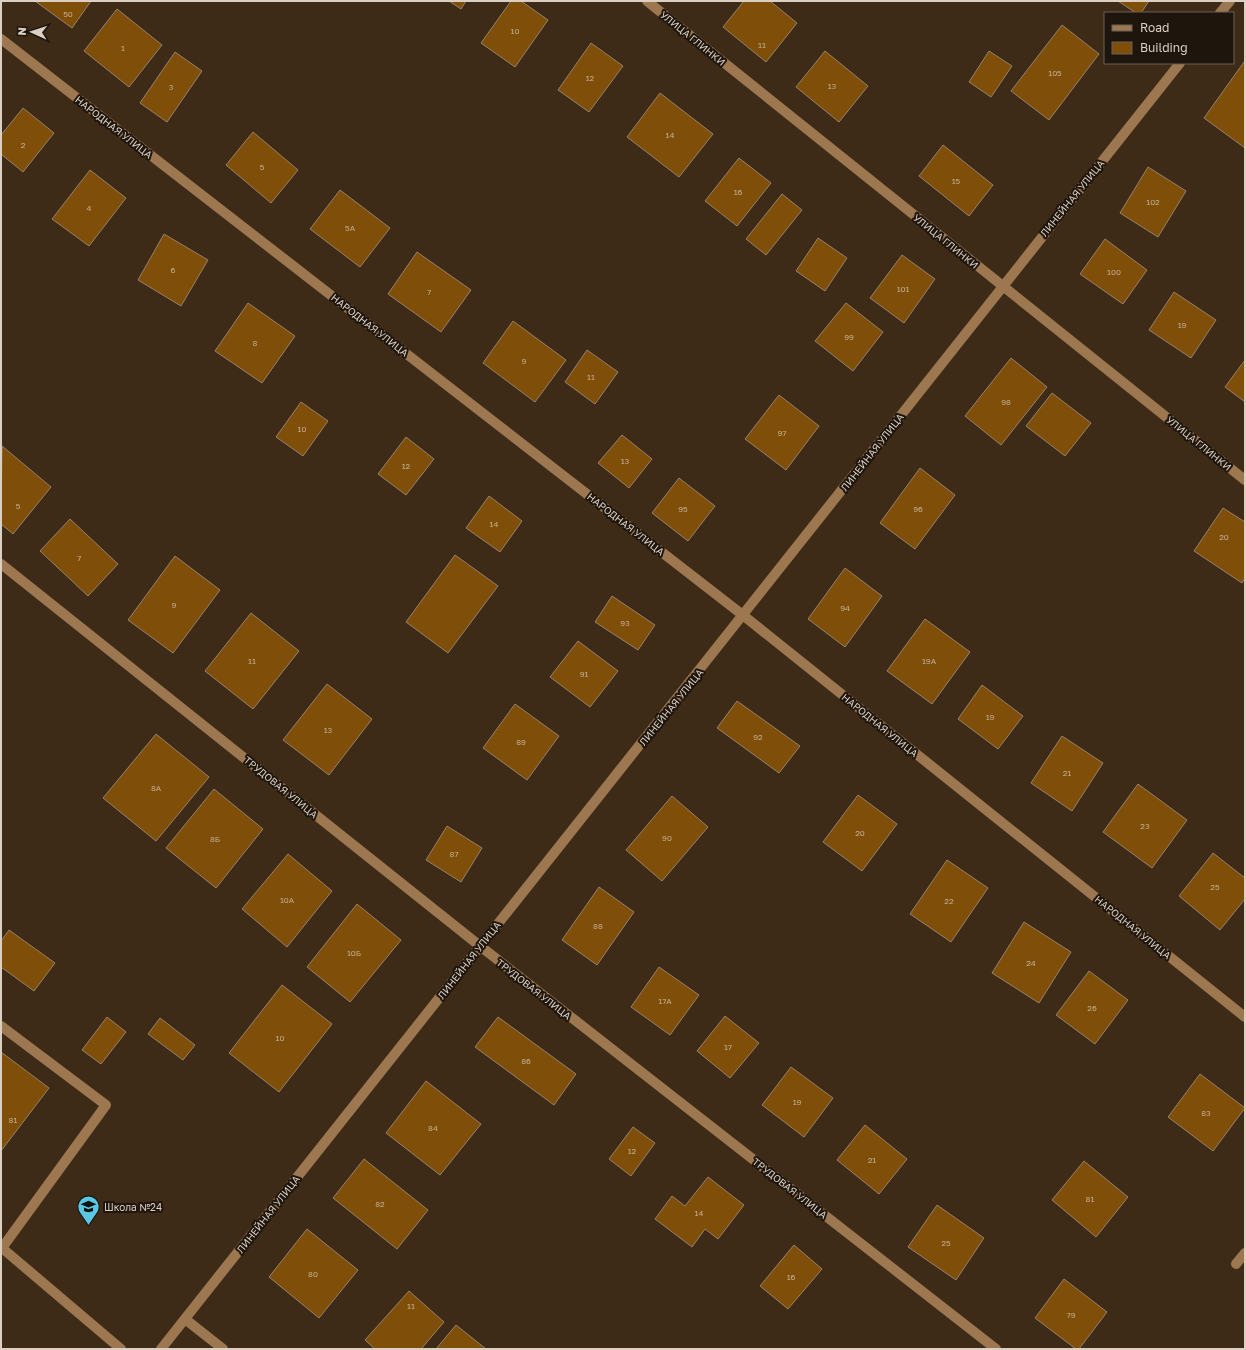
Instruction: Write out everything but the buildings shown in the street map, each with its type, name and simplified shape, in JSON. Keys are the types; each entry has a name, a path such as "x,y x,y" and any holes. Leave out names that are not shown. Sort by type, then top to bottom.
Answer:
{"street":[{"name":"УЛИЦА ГЛИНКИ","path":"647,1 1245,480"},
{"path":"1221,12 1230,1"},
{"name":"НАРОДНАЯ УЛИЦА","path":"1,39 744,616 1245,1017"},
{"name":"ЛИНЕЙНАЯ УЛИЦА","path":"161,1349 744,616 1002,286 1179,64"},
{"name":"ТРУДОВАЯ УЛИЦА","path":"1,564 480,946 996,1349"},
{"path":"1,1026 106,1105 2,1248 121,1349"},
{"path":"1236,1264 1245,1253"},
{"path":"185,1319 223,1349"}],"place":[{"name":"Школа №24","path":"88,1226"}]}
